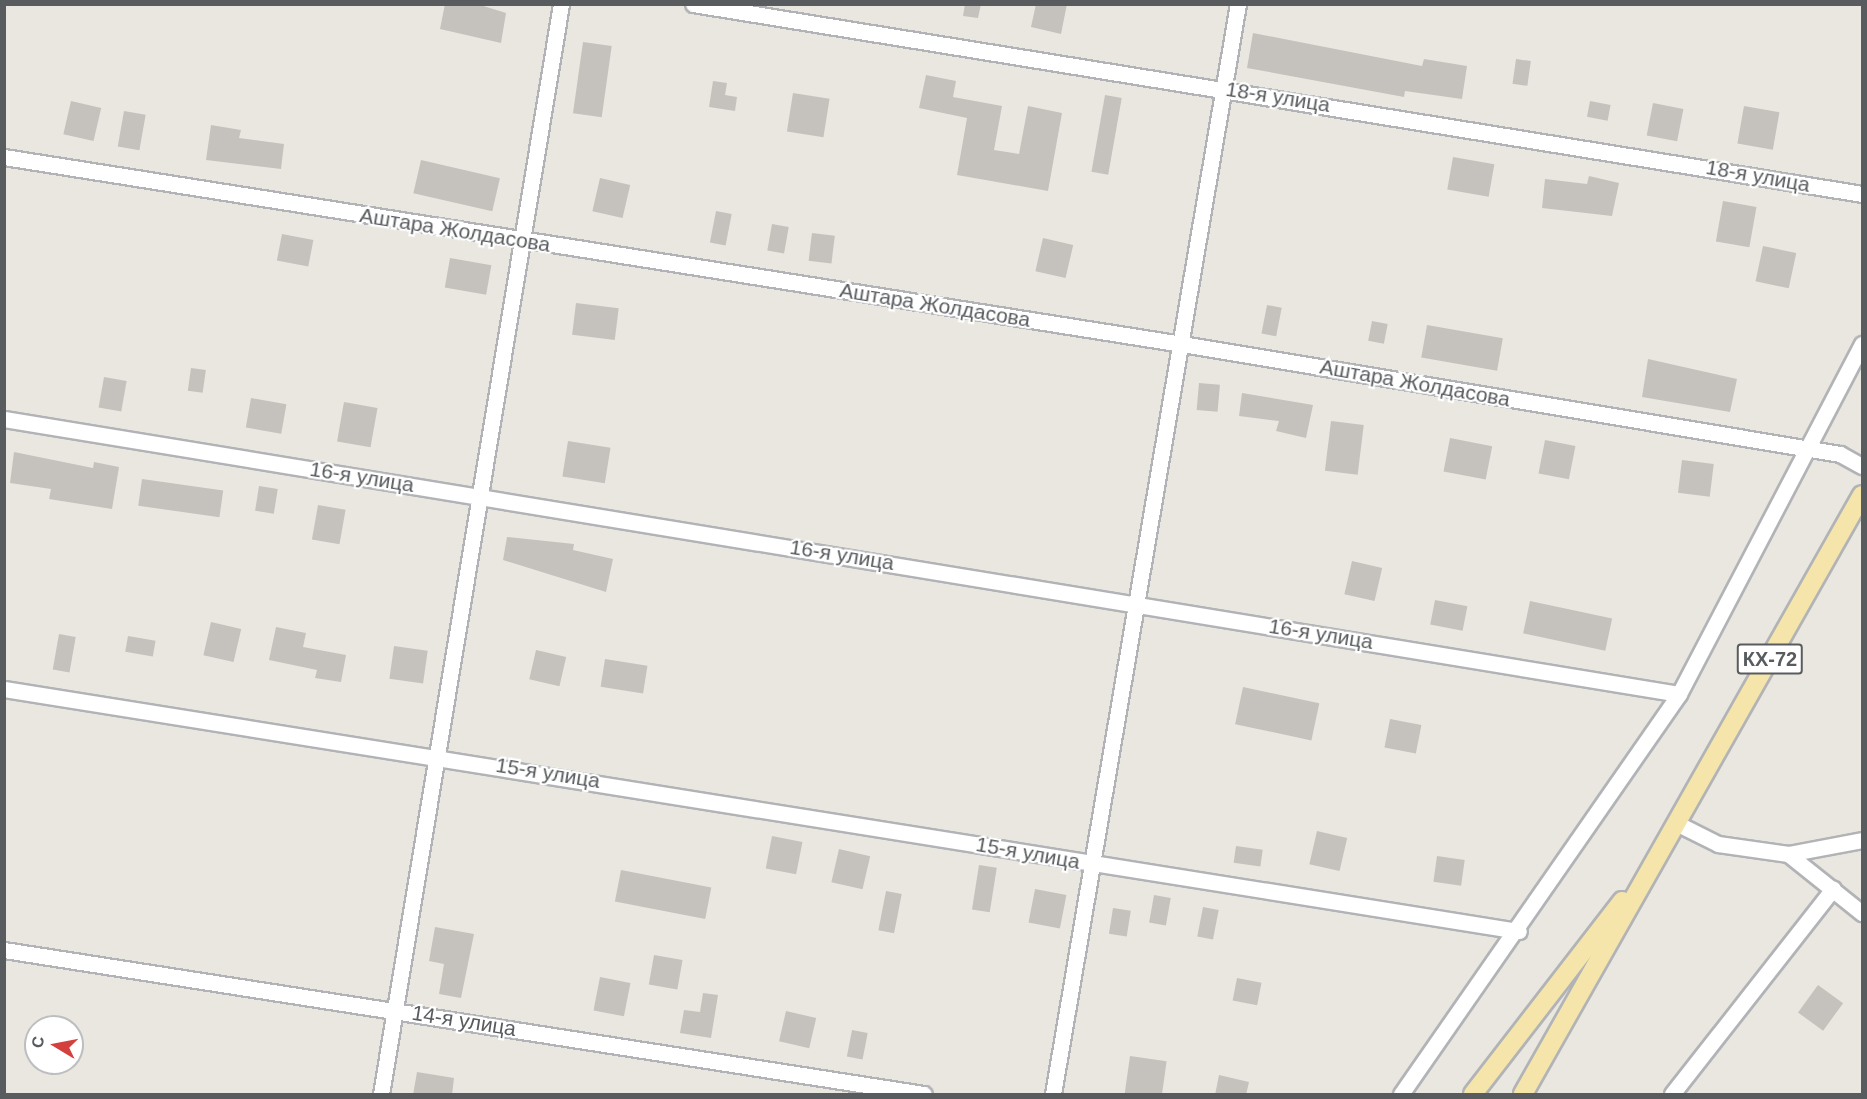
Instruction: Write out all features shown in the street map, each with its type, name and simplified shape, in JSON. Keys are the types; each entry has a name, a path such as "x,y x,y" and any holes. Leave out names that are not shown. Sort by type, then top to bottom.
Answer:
{"main road":[{"name":"КХ-72","path":"1523,1095 1863,495"},
{"name":"КХ-72","path":"1473,1095 1578,962 1678,824"}],"street":[{"path":"381,1095 440,756 520,241 561,4"},
{"name":"18-я улица","path":"693,4 1224,87 1863,194"},
{"path":"1053,1095 1238,4"},
{"name":"Аштара Жолдасова","path":"4,157 520,241 1182,344 1840,454 1863,466"},
{"path":"1401,1095 1519,931 1679,694 1863,344"},
{"name":"16-я улица","path":"4,419 1137,603 1679,694"},
{"name":"15-я улица","path":"4,689 440,756 1091,864 1519,931"},
{"path":"1678,824 1718,844 1788,854 1863,840"},
{"path":"1788,854 1863,913"},
{"path":"1677,1093 1833,889"},
{"name":"14-я улица","path":"4,950 397,1010 924,1095"}],"building":[{"path":"445,4 477,4 506,13 501,43 440,29"},
{"path":"965,4 981,4 978,18 963,16"},
{"path":"1036,4 1067,4 1061,34 1031,27"},
{"path":"1253,33 1422,66 1424,59 1467,66 1462,99 1405,91 1404,97 1247,68"},
{"path":"583,42 612,46 602,117 573,113"},
{"path":"1516,59 1531,61 1527,86 1513,84"},
{"path":"926,75 956,81 953,97 1002,106 994,150 1019,154 1028,106 1062,113 1048,191 957,175 967,118 919,108"},
{"path":"713,81 727,83 725,95 737,97 735,111 709,107"},
{"path":"793,93 830,99 823,137 787,132"},
{"path":"1105,95 1122,98 1108,175 1091,172"},
{"path":"71,101 101,108 94,141 63,134"},
{"path":"1590,101 1611,105 1608,121 1587,117"},
{"path":"1653,103 1683,109 1677,141 1647,135"},
{"path":"1744,106 1779,112 1773,150 1737,143"},
{"path":"124,111 146,115 139,150 118,146"},
{"path":"211,125 241,130 239,138 284,144 281,169 206,160"},
{"path":"1453,157 1494,164 1489,197 1447,189"},
{"path":"421,160 500,178 492,211 413,193"},
{"path":"1589,176 1619,183 1612,216 1542,208 1545,179 1587,184"},
{"path":"600,178 630,185 623,218 592,211"},
{"path":"1723,201 1756,207 1749,247 1716,241"},
{"path":"716,211 732,214 726,245 710,242"},
{"path":"772,224 789,227 784,254 767,251"},
{"path":"812,233 835,236 831,264 809,261"},
{"path":"282,234 313,240 308,267 277,261"},
{"path":"1043,238 1073,245 1066,278 1035,271"},
{"path":"1763,246 1796,253 1789,288 1756,281"},
{"path":"450,258 491,265 486,295 445,288"},
{"path":"576,303 619,308 615,340 572,335"},
{"path":"1267,305 1282,308 1276,336 1261,333"},
{"path":"1372,321 1388,324 1384,344 1368,341"},
{"path":"1427,325 1503,338 1497,371 1421,357"},
{"path":"1648,359 1737,379 1730,412 1642,397"},
{"path":"191,368 206,370 203,393 188,391"},
{"path":"104,377 127,381 121,412 99,408"},
{"path":"1199,383 1220,385 1218,412 1197,410"},
{"path":"1242,393 1313,405 1306,438 1276,431 1279,421 1239,416"},
{"path":"251,398 286,404 281,434 246,428"},
{"path":"344,402 377,408 371,447 337,441"},
{"path":"1331,421 1364,425 1358,475 1325,471"},
{"path":"1450,438 1492,446 1486,480 1444,471"},
{"path":"1545,440 1575,446 1569,479 1539,473"},
{"path":"568,441 610,448 605,483 562,477"},
{"path":"14,452 93,468 94,462 119,467 112,509 49,499 51,489 10,483"},
{"path":"1682,460 1714,464 1710,497 1678,493"},
{"path":"142,479 223,490 219,517 138,506"},
{"path":"259,486 278,489 274,514 255,511"},
{"path":"318,505 346,510 339,544 312,539"},
{"path":"507,537 574,544 573,550 613,559 606,592 503,560"},
{"path":"1352,561 1382,568 1375,601 1344,594"},
{"path":"1435,600 1467,606 1463,631 1430,625"},
{"path":"1530,601 1612,618 1605,651 1523,633"},
{"path":"211,622 241,629 234,662 203,655"},
{"path":"276,627 306,633 303,647 346,655 341,682 315,678 317,670 269,660"},
{"path":"59,634 76,637 69,672 53,669"},
{"path":"128,636 156,641 153,657 125,652"},
{"path":"394,646 428,651 423,683 389,679"},
{"path":"536,650 566,657 559,686 529,679"},
{"path":"605,659 647,666 643,693 601,687"},
{"path":"1243,687 1319,703 1311,740 1235,724"},
{"path":"1390,719 1421,725 1416,754 1384,747"},
{"path":"1317,831 1347,838 1340,871 1309,864"},
{"path":"772,836 802,842 796,874 766,868"},
{"path":"1236,846 1263,850 1260,867 1234,863"},
{"path":"839,849 870,856 863,889 831,882"},
{"path":"1437,856 1465,860 1461,886 1433,882"},
{"path":"979,865 997,868 990,912 972,909"},
{"path":"621,870 711,888 705,919 615,901"},
{"path":"1035,889 1066,895 1060,928 1029,922"},
{"path":"886,891 902,894 894,933 878,930"},
{"path":"1154,895 1171,898 1166,926 1149,923"},
{"path":"1203,907 1219,910 1213,940 1197,936"},
{"path":"1113,908 1131,911 1127,936 1109,934"},
{"path":"435,927 474,934 461,998 439,994 444,964 429,961"},
{"path":"654,955 683,960 677,990 649,985"},
{"path":"600,977 630,983 624,1016 594,1010"},
{"path":"1237,978 1262,983 1257,1005 1233,1001"},
{"path":"1818,985 1843,1003 1823,1031 1798,1013"},
{"path":"703,993 718,995 711,1038 680,1033 684,1010 700,1012"},
{"path":"786,1011 816,1018 809,1048 779,1041"},
{"path":"852,1030 868,1033 863,1060 847,1057"},
{"path":"1130,1056 1167,1061 1162,1094 1125,1094"},
{"path":"417,1072 454,1078 452,1095 413,1095"},
{"path":"1219,1075 1249,1082 1246,1095 1215,1095"}]}
